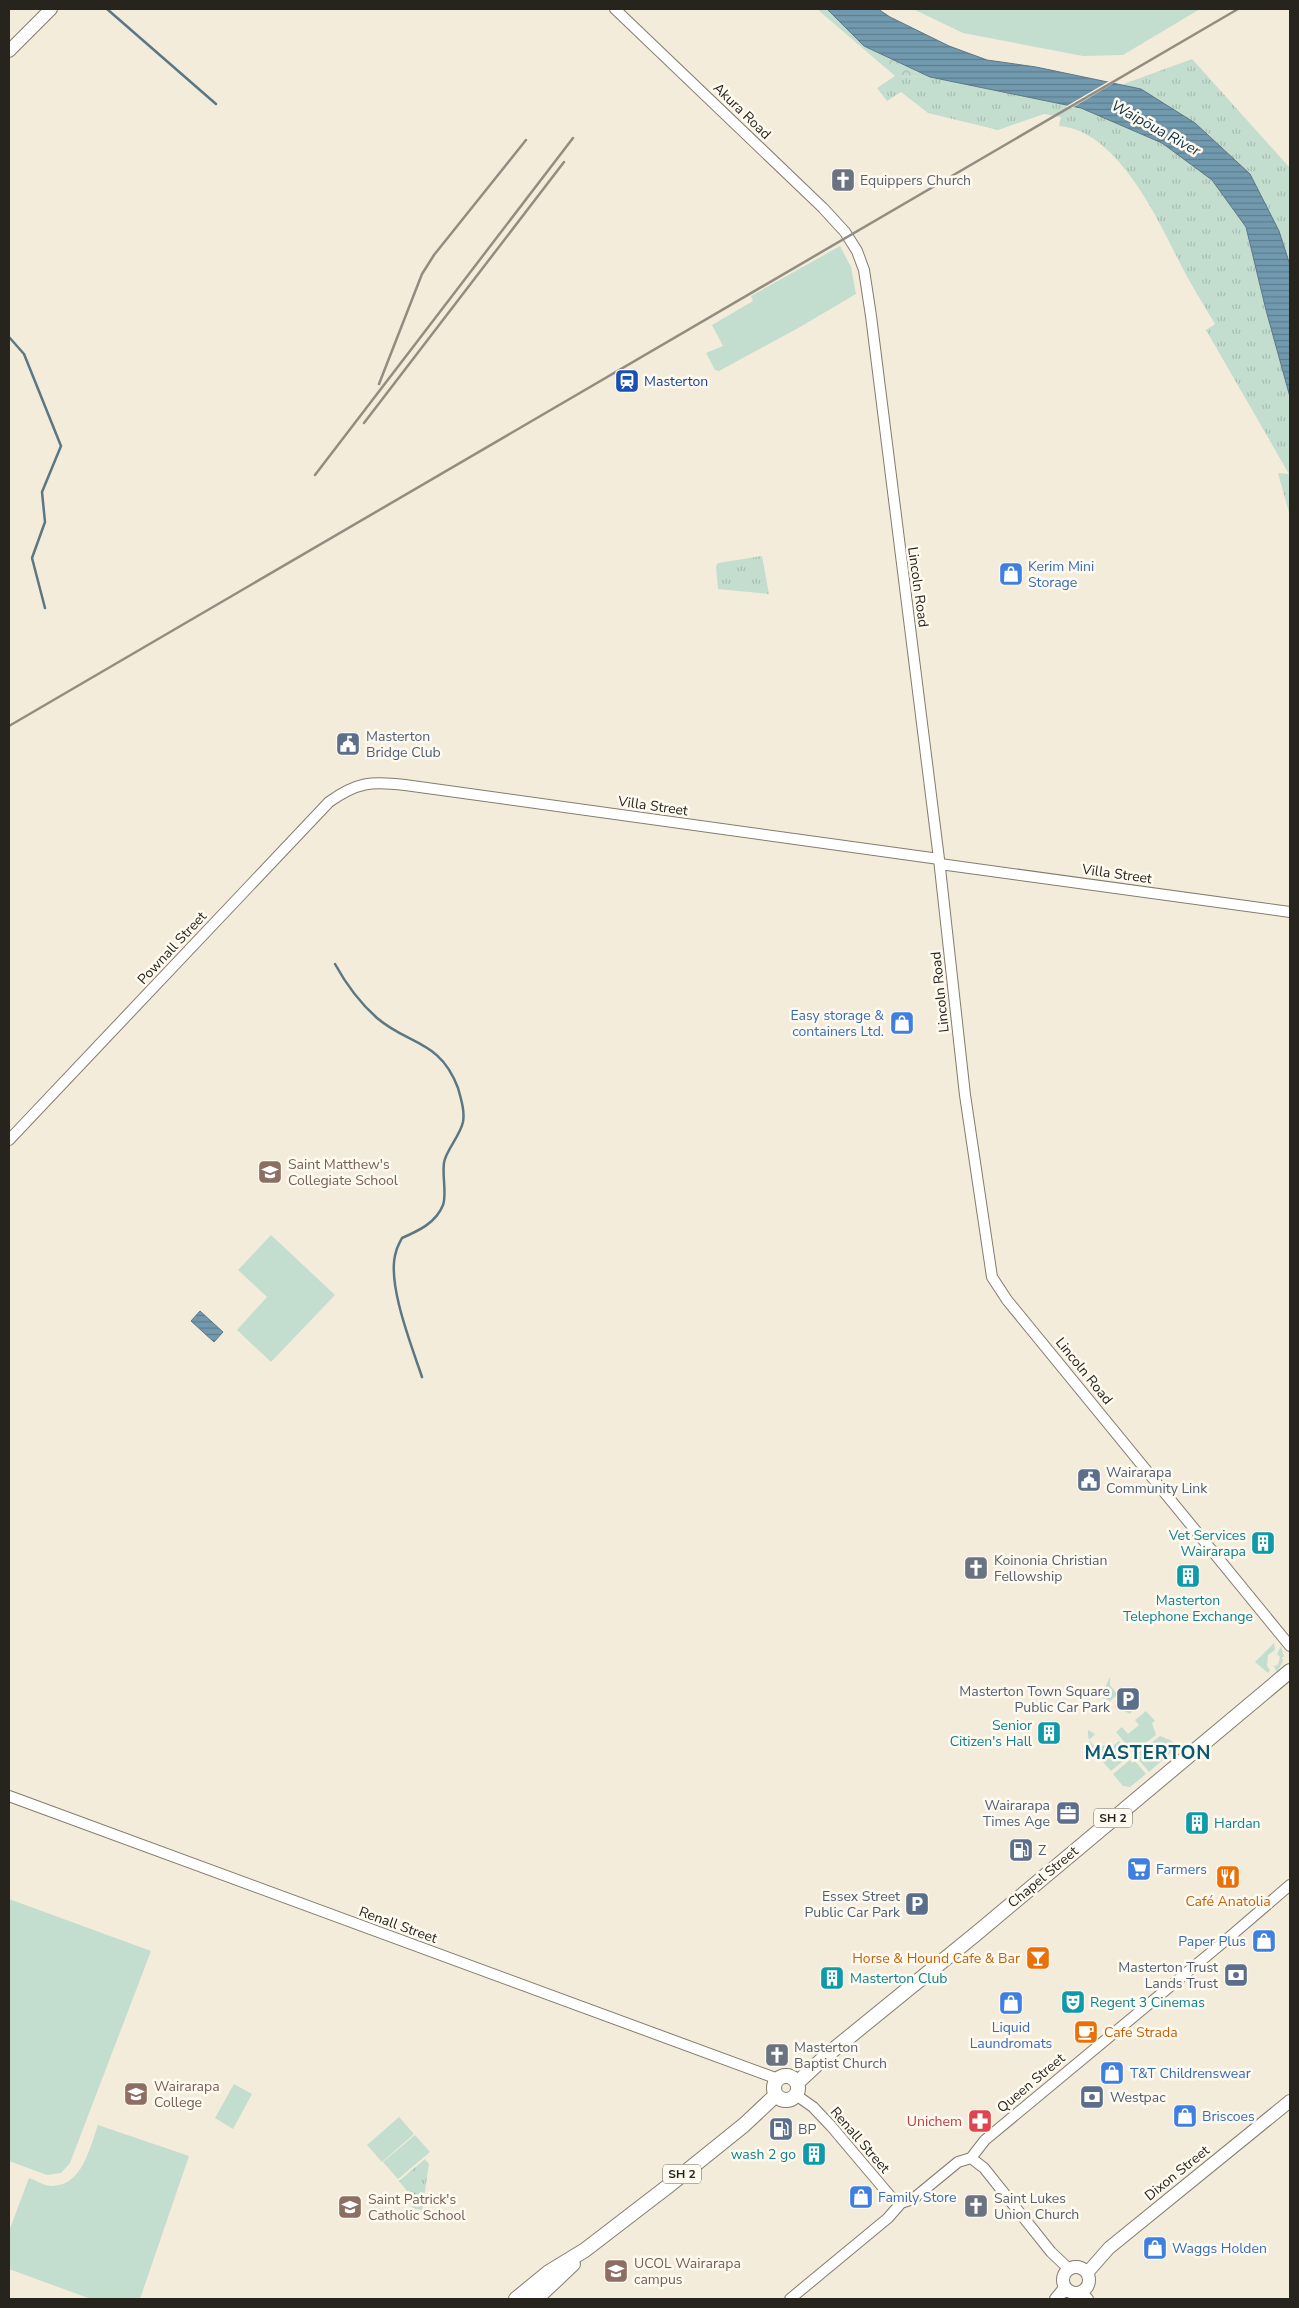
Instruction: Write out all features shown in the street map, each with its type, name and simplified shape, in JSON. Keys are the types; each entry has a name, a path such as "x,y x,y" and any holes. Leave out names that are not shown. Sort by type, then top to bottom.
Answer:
{"highway":[{"name":"Chapel Street","path":"797,2089 827,2055 977,1933 1290,1671"},
{"path":"787,2076 793,2078 797,2089 786,2100 776,2095 774,2088 778,2080 787,2076"},
{"name":"SH 2","path":"516,2299 549,2272 585,2250 744,2125 776,2095"},
{"name":"SH 2","path":"536,2299 558,2280 585,2250"}],"main road":[{"path":"9,51 51,9"},
{"name":"Dixon Street","path":"1087,2273 1109,2248 1290,2102"},
{"path":"1079,2267 1087,2273 1088,2286 1085,2296 1073,2293 1065,2288 1062,2280 1069,2269 1079,2267"},
{"path":"1056,2299 1065,2288"}],"street":[{"name":"Akura Road","path":"615,9 823,208 848,236"},
{"name":"Lincoln Road","path":"848,236 857,251 864,270 871,316 939,862 965,1095 992,1276 1007,1300 1290,1646"},
{"name":"Villa Street","path":"363,783 405,785 1290,912"},
{"name":"Pownall Street","path":"9,1140 329,802 346,790 363,783"},
{"name":"Renall Street","path":"9,1796 778,2080"},
{"name":"Queen Street","path":"790,2299 888,2218 901,2203 913,2199 958,2162 971,2158 985,2140 1290,1885"},
{"name":"Renall Street","path":"797,2089 892,2197 901,2203"},
{"path":"971,2158 984,2168 1051,2252 1069,2269"}],"green space":[{"path":"817,9 827,9 864,46 930,77 895,76"},
{"path":"913,9 1200,9 1123,55 1083,56 963,33"},
{"path":"1192,59 1290,168 1290,265 1279,231 1141,89 1121,85"},
{"path":"895,76 930,77 1081,108 1162,143 1212,180 1246,227 1290,397 1290,516 1278,473 1289,474 1206,330 1215,324 1145,197 1115,158 1098,142 1079,131 1059,126 1061,117 1044,114 998,130 928,113 901,92 887,101 877,88"},
{"path":"840,246 851,267 856,294 719,371 715,370 706,353 723,346 712,325 753,301 751,296"},
{"path":"762,556 769,594 718,589 716,566 718,563"},
{"path":"271,1235 335,1295 271,1362 237,1330 267,1297 238,1270"},
{"path":"1274,1643 1275,1650 1268,1655 1267,1666 1270,1670 1268,1673 1255,1662"},
{"path":"1281,1646 1284,1657 1282,1657 1283,1661 1277,1672 1274,1666 1278,1665 1280,1657 1277,1654"},
{"path":"1110,1677 1110,1685 1116,1696 1110,1701 1100,1697"},
{"path":"1122,1700 1132,1711 1130,1714 1115,1706"},
{"path":"1146,1711 1155,1721 1152,1723 1156,1735 1136,1750 1134,1747 1131,1750 1116,1732 1122,1727 1128,1734 1139,1725 1135,1720"},
{"path":"1088,1730 1095,1734 1089,1740 1088,1736"},
{"path":"1160,1736 1172,1741 1177,1747 1149,1772 1138,1759 1141,1756 1138,1753"},
{"path":"1089,1741 1097,1750 1104,1745 1108,1750 1119,1741 1128,1752 1125,1754 1128,1757 1111,1771 1095,1752"},
{"path":"1130,1760 1132,1763 1135,1761 1146,1774 1130,1787 1123,1786 1113,1774"},
{"path":"9,1899 151,1951 70,2163 61,2173 47,2175 9,2161"},
{"path":"234,2084 252,2094 233,2129 215,2118"},
{"path":"399,2117 414,2134 382,2162 367,2145"},
{"path":"98,2125 189,2156 140,2299 91,2299 9,2269 9,2231 29,2178 51,2186 62,2185 70,2180 83,2164"},
{"path":"415,2135 430,2152 398,2179 383,2162"},
{"path":"425,2159 429,2164 422,2210 412,2208 414,2200 399,2181"}],"water":[{"name":"Waipōua River","path":"827,9 878,9 890,17 949,46 987,60 1036,67 1141,89 1195,123 1250,174 1279,231 1290,265 1290,397 1246,227 1212,180 1162,143 1081,108 930,77 864,46"},
{"path":"200,1311 223,1332 214,1342 191,1321"}],"pier":[{"path":"1111,80 1117,81 1072,108 1065,107"}],"waterway":[{"path":"107,9 216,104"},
{"path":"9,337 24,354 61,446 42,492 45,522 32,558 45,608"},
{"path":"335,964 353,992 377,1018 389,1027 423,1045 442,1061 451,1072 458,1088 462,1105 463,1122 444,1163 445,1196 443,1205 431,1222 402,1238 396,1250 394,1280 397,1297 422,1377"}],"railway":[{"path":"9,726 1238,9"},
{"path":"315,475 573,138"},
{"path":"379,384 422,274 434,255 526,140"},
{"path":"364,423 564,162"}],"place":[{"name":"Equippers Church","path":"843,180"},
{"name":"Masterton","path":"627,381"},
{"name":"Kerim Mini Storage","path":"1011,574"},
{"name":"Masterton Bridge Club","path":"348,744"},
{"name":"Easy storage & containers Ltd.","path":"902,1023"},
{"name":"Saint Matthew's Collegiate School","path":"270,1172"},
{"name":"Wairarapa Community Link","path":"1089,1480"},
{"name":"Vet Services Wairarapa","path":"1263,1543"},
{"name":"Koinonia Christian Fellowship","path":"976,1568"},
{"name":"Masterton Telephone Exchange","path":"1188,1576"},
{"name":"Masterton Town Square Public Car Park","path":"1128,1699"},
{"name":"Senior Citizen's Hall","path":"1049,1733"},
{"name":"Wairarapa Times Age","path":"1068,1813"},
{"name":"Hardan","path":"1197,1823"},
{"name":"Z","path":"1021,1850"},
{"name":"Farmers","path":"1139,1869"},
{"name":"Café Anatolia","path":"1228,1877"},
{"name":"Essex Street Public Car Park","path":"917,1904"},
{"name":"Paper Plus","path":"1264,1941"},
{"name":"Horse & Hound Cafe & Bar","path":"1038,1958"},
{"name":"Masterton Trust Lands Trust","path":"1236,1975"},
{"name":"Masterton Club","path":"832,1978"},
{"name":"Regent 3 Cinemas","path":"1073,2002"},
{"name":"Liquid Laundromats","path":"1011,2003"},
{"name":"Cafe Strada","path":"1086,2032"},
{"name":"Masterton Baptist Church","path":"777,2055"},
{"name":"T&T Childrenswear","path":"1112,2073"},
{"name":"Wairarapa College","path":"136,2094"},
{"name":"Westpac","path":"1092,2097"},
{"name":"Briscoes","path":"1185,2116"},
{"name":"Unichem","path":"980,2121"},
{"name":"BP","path":"781,2129"},
{"name":"wash 2 go","path":"814,2154"},
{"name":"Family Store","path":"861,2197"},
{"name":"Saint Lukes Union Church","path":"976,2206"},
{"name":"Saint Patrick's Catholic School","path":"350,2207"},
{"name":"Waggs Holden","path":"1155,2248"},
{"name":"UCOL Wairarapa campus","path":"616,2271"}],"district":[{"name":"MASTERTON","path":"1148,1753"}]}
